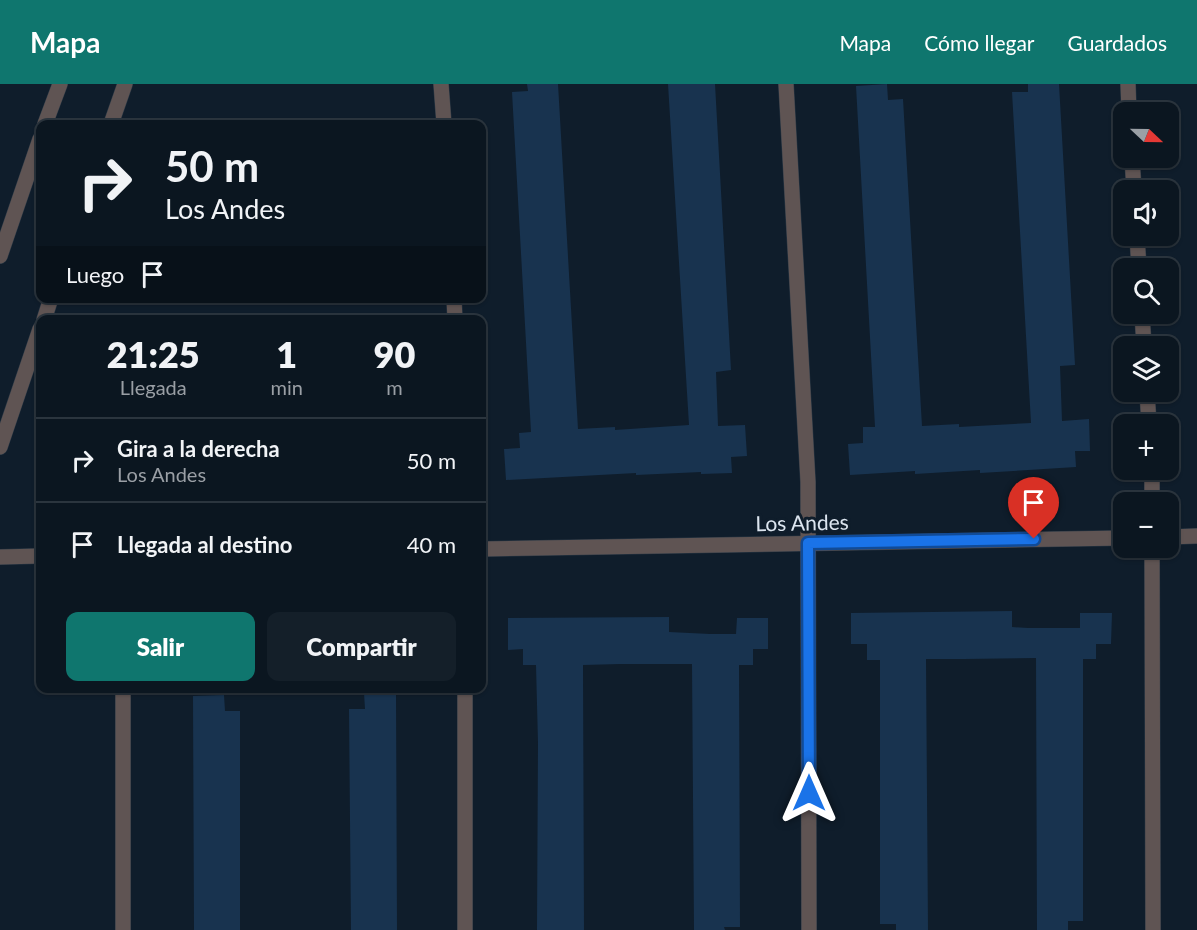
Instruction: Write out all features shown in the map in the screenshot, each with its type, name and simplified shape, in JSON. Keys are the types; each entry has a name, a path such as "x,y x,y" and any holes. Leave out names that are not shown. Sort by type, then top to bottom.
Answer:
{"street":[{"path":"46,120 60,84"},
{"path":"112,120 125,84"},
{"path":"441,84 444,120"},
{"path":"786,84 808,482 809,930"},
{"path":"1128,84 1129,102"},
{"path":"0,256 36,151"},
{"path":"0,447 36,341"},
{"path":"1179,537 1197,536"},
{"name":"Los Andes","path":"486,549 1113,538"},
{"path":"0,557 36,556"},
{"path":"1152,558 1153,930"},
{"path":"123,693 123,930"},
{"path":"465,693 465,930"}],"building":[{"path":"527,84 558,84 578,429 615,427 615,430 689,425 668,84 715,84 731,370 716,372 718,426 745,425 747,456 731,457 732,473 636,475 636,473 506,480 504,449 520,448 519,433 531,432 512,92 528,91"},
{"path":"887,84 888,100 903,99 922,426 959,424 959,427 1031,423 1012,92 1028,92 1028,84 1059,84 1075,365 1060,366 1062,421 1089,419 1090,451 1075,451 1076,467 980,473 980,470 850,475 848,444 863,443 863,427 875,427 856,86"},
{"path":"1012,611 1012,627 1028,628 1080,628 1080,613 1112,613 1111,644 1096,644 1096,659 1083,659 1083,921 1068,921 1068,930 1037,930 1036,658 926,659 928,930 896,930 896,924 880,924 880,660 867,660 867,644 851,644 851,613"},
{"path":"669,617 669,632 710,634 736,634 737,618 768,618 768,649 753,649 753,665 739,665 740,927 724,927 725,930 694,930 692,664 620,664 583,665 584,930 537,930 536,665 523,665 523,649 508,650 508,618"},
{"path":"364,693 396,693 397,930 351,930 349,709 365,709"},
{"path":"224,695 225,711 240,711 240,930 194,930 193,696"}],"route":[{"path":"809,793 808,543 1034,539"}]}
